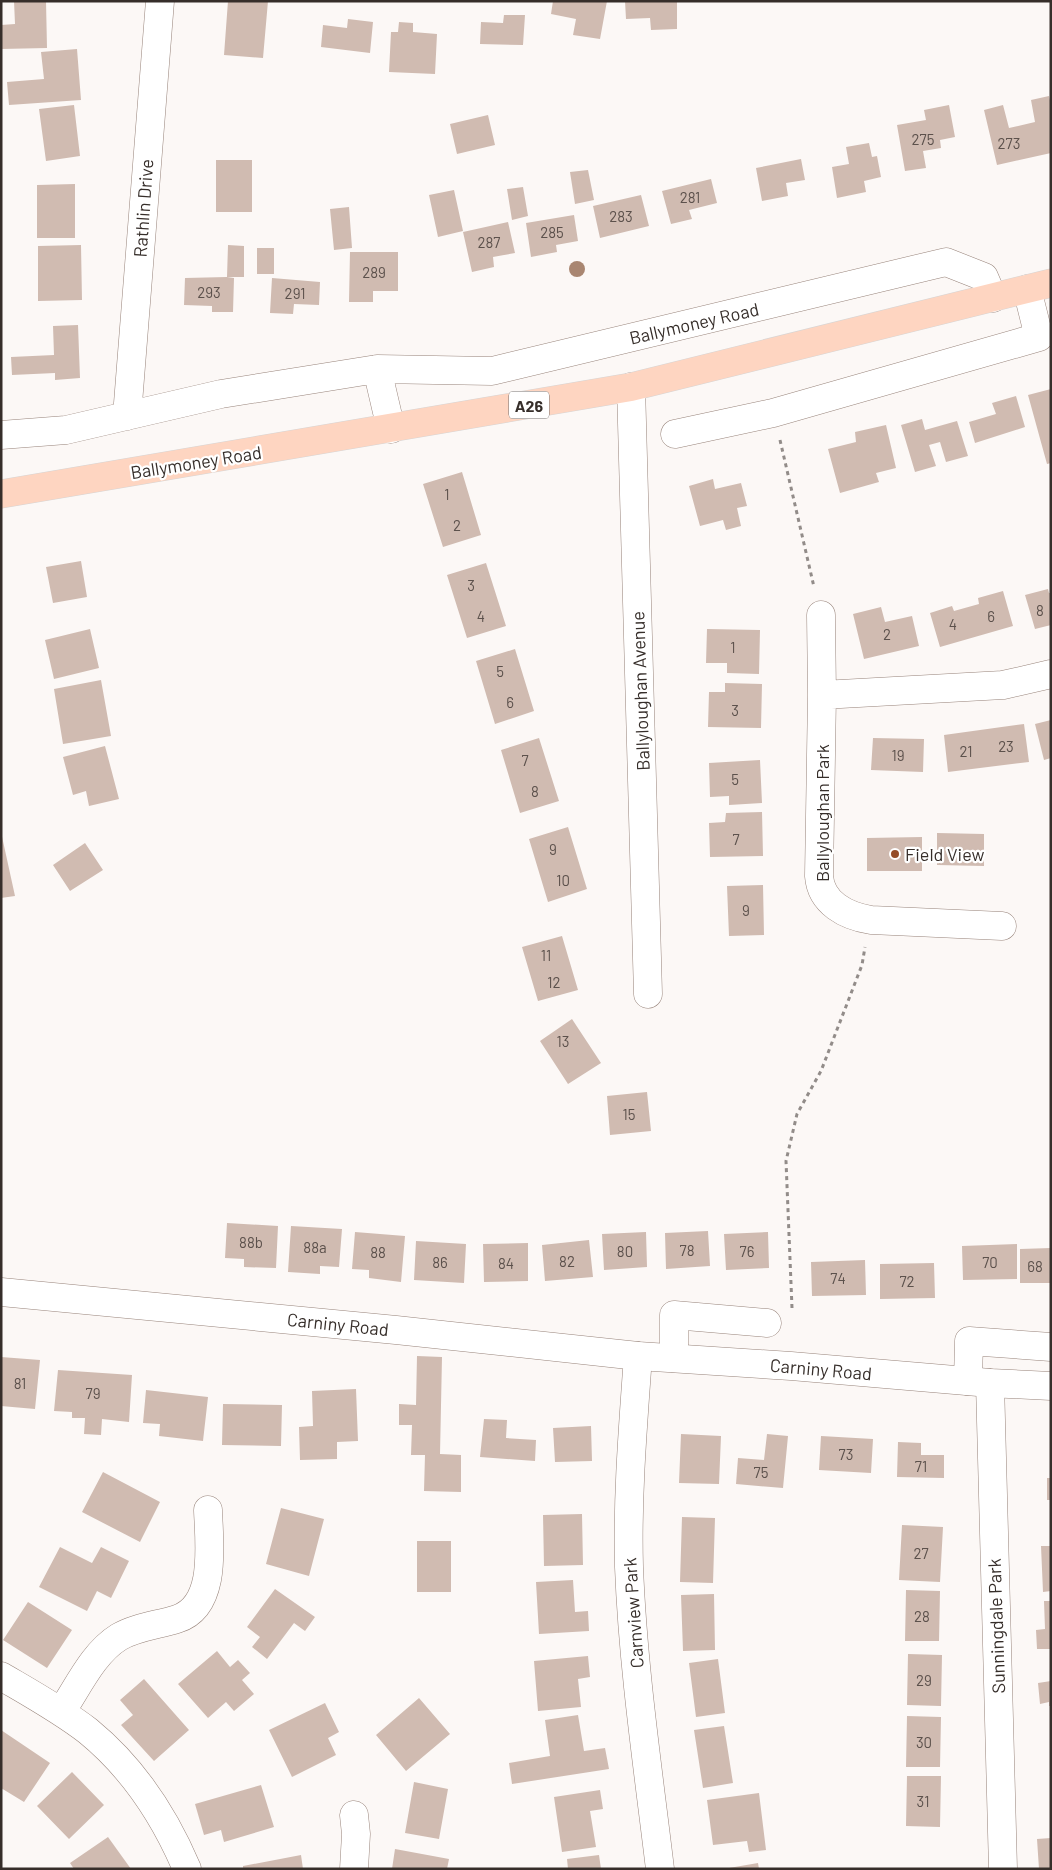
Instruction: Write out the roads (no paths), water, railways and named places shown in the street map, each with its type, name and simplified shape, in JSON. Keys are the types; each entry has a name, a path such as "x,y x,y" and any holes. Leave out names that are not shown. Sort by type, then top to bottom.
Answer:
{"main road":[{"name":"Ballymoney Road","path":"1,494 631,388 1039,286"}],"street":[{"name":"Rathlin Drive","path":"127,416 160,1"},
{"name":"Ballymoney Road","path":"1,435 66,430 220,394 377,369 492,371 946,262 984,277 993,298"},
{"name":"Ballymoney Road","path":"676,434 773,413 1039,337 1039,286"},
{"path":"377,369 391,429"},
{"name":"Ballyloughan Avenue","path":"631,388 648,994"},
{"name":"Ballyloughan Park","path":"821,615 822,695 819,876 820,885 826,896 850,915 871,920 1002,926"},
{"path":"822,695 1003,686 1051,674"},
{"name":"Carniny Road","path":"1,1292 386,1329 638,1356 1051,1386"},
{"path":"674,1358 674,1315 766,1323"},
{"path":"979,1382 969,1341 1051,1347"},
{"name":"Carnview Park","path":"638,1356 629,1486 629,1566 634,1646 660,1869"},
{"name":"Sunningdale Park","path":"979,1382 1003,1869"},
{"path":"61,1712 97,1656 111,1643 126,1633 180,1618 192,1610 207,1582 209,1569 208,1510"},
{"path":"1,1676 61,1712 100,1742 135,1780 166,1827 187,1869"},
{"path":"354,1815 356,1834 354,1869"}],"place":[{"name":"Field View","path":"895,854"}]}
